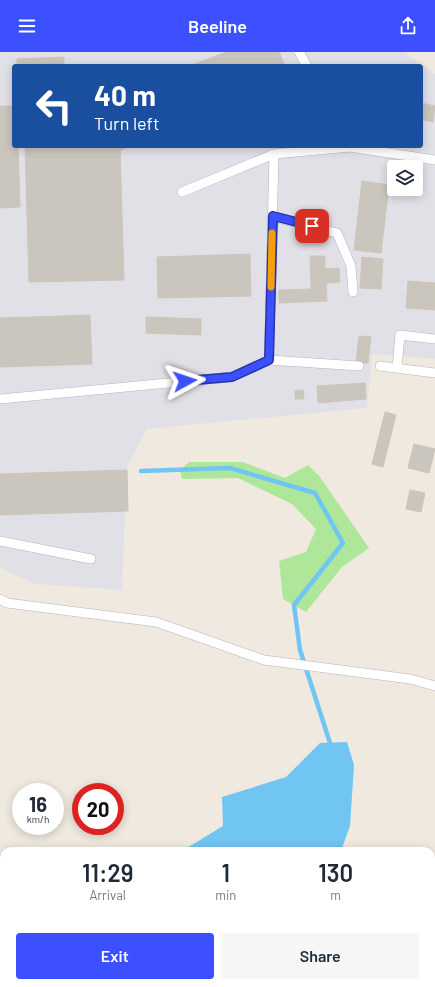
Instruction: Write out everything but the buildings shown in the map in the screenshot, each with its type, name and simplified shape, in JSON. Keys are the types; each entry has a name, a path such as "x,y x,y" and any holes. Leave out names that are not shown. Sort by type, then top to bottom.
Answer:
{"lane":[{"path":"299,52 306,64"},
{"path":"182,192 274,154 331,148"},
{"path":"362,148 435,160"},
{"path":"269,360 274,154"},
{"path":"273,216 337,233 351,266 353,292"},
{"path":"397,368 400,335 435,339"},
{"path":"0,399 232,377 269,360 359,366"},
{"path":"380,366 435,374"},
{"path":"0,541 91,560"},
{"path":"0,599 7,603 156,622 264,660 410,679 435,686"}],"shaded area":[{"path":"0,52 403,52 420,64 12,64 12,148 423,148 423,66 435,74 435,359 372,354 367,408 147,429 127,467 122,590 35,584 0,568"}],"green space":[{"path":"189,462 243,462 285,478 308,465 320,477 369,548 342,567 306,612 283,599 279,561 306,552 316,529 292,504 238,478 182,479 180,470"}],"water":[{"path":"347,742 354,765 350,826 342,847 189,847 223,826 222,797 286,777 320,743"}],"waterway":[{"path":"141,471 230,468 315,493 343,543 294,605 300,650 330,743 328,748"}],"slow traffic":[{"path":"271,287 272,233"}],"route":[{"path":"185,381 232,377 269,360 273,216 312,226"}]}
